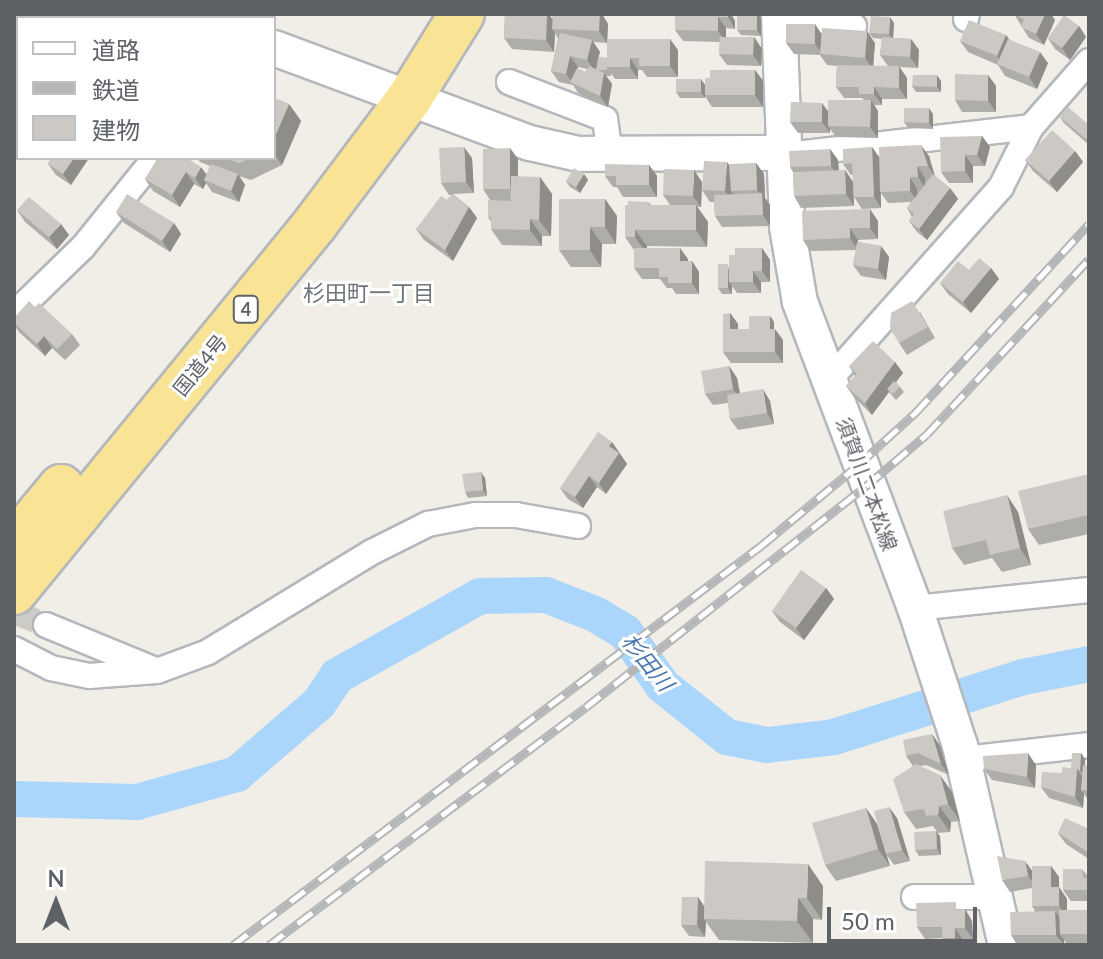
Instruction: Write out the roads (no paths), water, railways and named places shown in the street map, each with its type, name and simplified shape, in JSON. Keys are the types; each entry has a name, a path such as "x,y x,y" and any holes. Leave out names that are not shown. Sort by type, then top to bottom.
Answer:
{"highway":[{"name":"国道4号","path":"14,592 315,224 397,93 438,14"},
{"name":"国道4号","path":"14,544 462,14"}],"main road":[{"name":"須賀川二本松線","path":"779,19 782,153 792,267 916,614 961,752 1006,945"},
{"path":"276,49 530,143 610,154 782,153"}],"street":[{"path":"779,19 854,26"},
{"path":"830,379 1001,187 1031,127 1089,61"},
{"path":"509,82 605,119 610,154"},
{"path":"782,153 896,146 1031,127"},
{"path":"14,314 83,247 153,160"},
{"path":"14,649 51,668 89,676 157,671 208,652 428,524 475,515 516,515 578,526"},
{"path":"916,614 1089,590"},
{"path":"46,625 157,671"},
{"path":"961,752 1089,745"},
{"path":"914,897 995,897"}],"waterway":[{"name":"杉田川","path":"14,799 137,802 237,774 319,703 337,676 480,596 546,595 595,614 625,632 663,686 727,737 767,745 834,737 1023,677 1089,664"}],"tunnel":[{"path":"14,612 46,625"}],"railway":[{"path":"233,945 762,545 858,465 916,412 1089,224"},
{"path":"269,945 586,707 866,486 927,434 1089,259"}],"district":[{"name":"杉田町一丁目","path":"369,293"}]}
